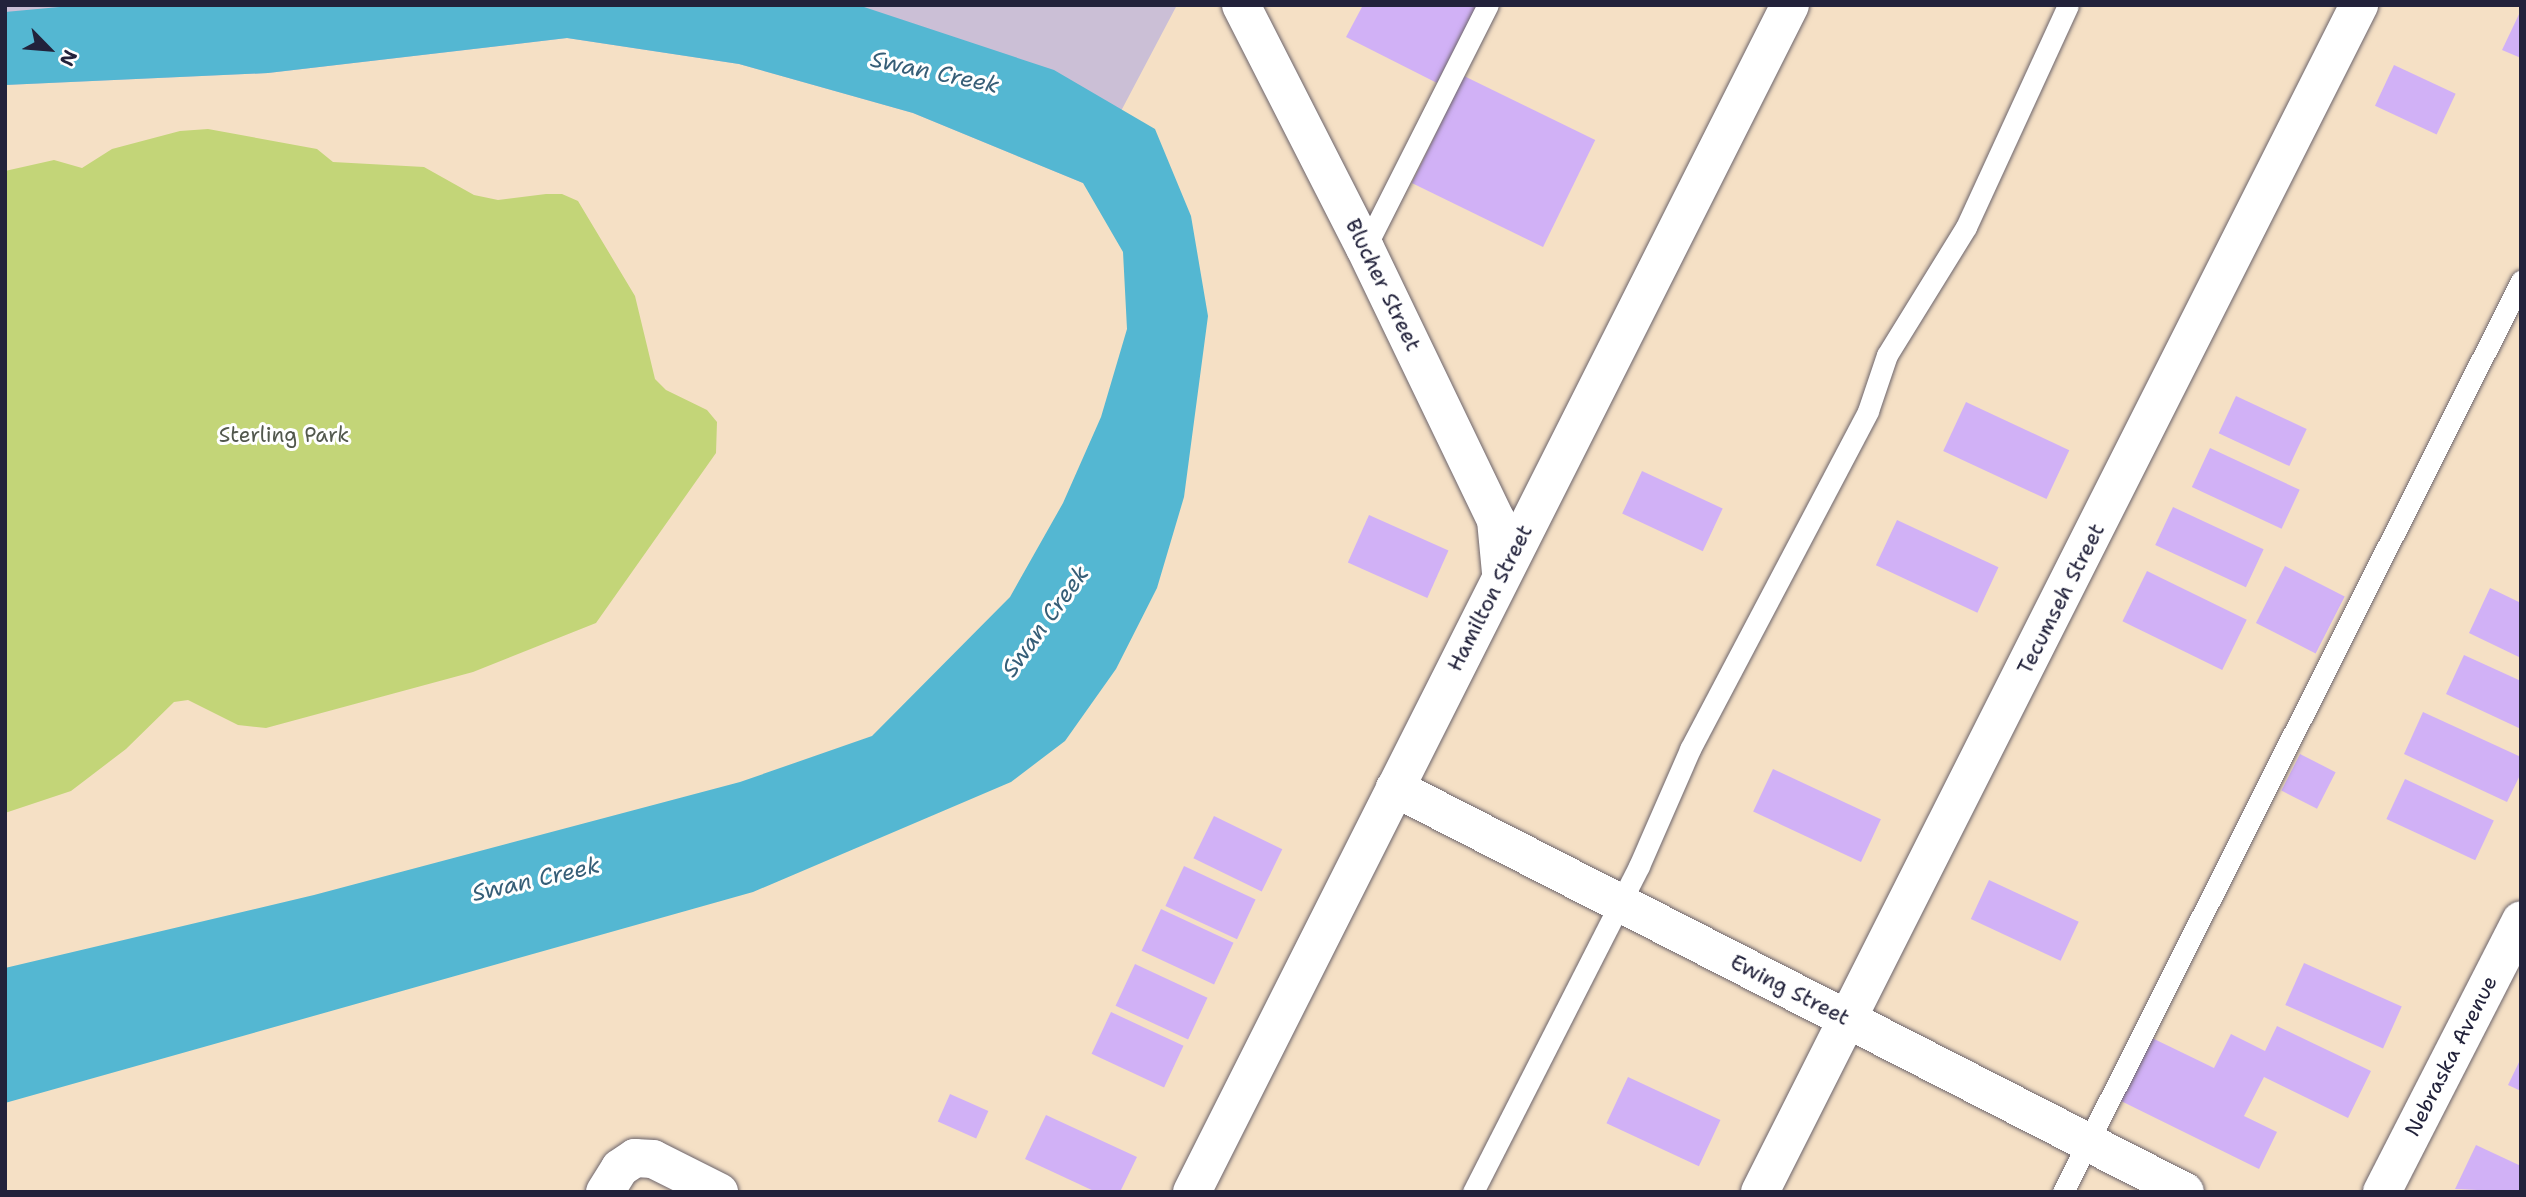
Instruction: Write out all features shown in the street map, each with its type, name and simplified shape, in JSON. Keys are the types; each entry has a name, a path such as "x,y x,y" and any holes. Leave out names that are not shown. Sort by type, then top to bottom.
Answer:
{"street":[{"name":"Blucher Street","path":"1241,5 1365,248 1496,520 1501,573"},
{"name":"Hamilton Street","path":"1192,1192 1501,573 1790,5"},
{"name":"Tecumseh Street","path":"1759,1192 1849,1019 2359,5"},
{"name":"Ewing Street","path":"1395,788 2185,1192"},
{"name":"Nebraska Avenue","path":"2382,1192 2521,920"},
{"path":"606,1192 620,1168 635,1158 653,1159 719,1192"}],"lane":[{"path":"1365,248 1488,5"},
{"path":"1473,1192 1619,904 1690,749 1868,411 1887,355 1966,227 2068,5"},
{"path":"2063,1192 2521,281"}],"shaded area":[{"path":"5,5 1177,5 1083,183 913,113 739,64 567,38 268,73 5,85"}],"green space":[{"name":"Sterling Park","path":"208,129 317,149 333,162 424,167 474,195 498,200 562,194 578,201 635,296 655,379 666,390 707,410 717,422 716,453 596,623 473,672 266,728 238,725 188,700 174,702 126,749 71,791 5,813 5,171 54,160 82,168 112,149 180,131"}],"water":[{"name":"Swan Creek","path":"81,5 858,5 1054,70 1155,129 1191,216 1208,316 1184,497 1157,588 1116,669 1065,741 1011,782 753,892 5,1103 5,968 314,895 740,782 872,736 1010,597 1063,503 1101,417 1127,329 1123,252 1083,183 913,113 739,64 567,38 268,73 5,85 5,12"}],"building":[{"path":"1363,5 1477,5 1437,83 1346,37"},
{"path":"2521,10 2521,58 2502,50"},
{"path":"2394,65 2456,94 2437,135 2375,106"},
{"path":"1464,76 1595,140 1543,247 1412,183"},
{"path":"2236,396 2307,429 2289,466 2219,433"},
{"path":"1966,402 2069,450 2046,499 1943,451"},
{"path":"2210,448 2300,490 2282,529 2192,487"},
{"path":"1642,471 1723,509 1703,551 1622,514"},
{"path":"2173,507 2264,549 2246,587 2155,545"},
{"path":"1369,515 1448,550 1427,598 1348,563"},
{"path":"1897,520 1999,567 1977,613 1876,565"},
{"path":"2285,566 2345,596 2316,653 2256,623"},
{"path":"2147,571 2247,620 2222,670 2122,621"},
{"path":"2490,588 2521,603 2521,658 2469,633"},
{"path":"2464,655 2521,681 2521,729 2446,694"},
{"path":"2423,712 2521,757 2521,773 2507,802 2404,754"},
{"path":"2300,754 2336,772 2317,809 2281,791"},
{"path":"1773,769 1881,819 1861,862 1753,812"},
{"path":"2405,779 2494,820 2475,860 2386,819"},
{"path":"1214,816 1282,849 1262,892 1193,858"},
{"path":"1184,866 1256,899 1237,939 1165,906"},
{"path":"1989,880 2079,922 2061,961 1971,919"},
{"path":"1161,909 1234,943 1214,984 1142,951"},
{"path":"2304,963 2402,1007 2383,1049 2285,1005"},
{"path":"1135,964 1208,998 1188,1039 1116,1006"},
{"path":"1111,1012 1184,1046 1164,1087 1092,1054"},
{"path":"2277,1026 2371,1071 2348,1118 2264,1077 2244,1116 2277,1132 2259,1169 2119,1100 2150,1037 2214,1068 2231,1034 2265,1051"},
{"path":"2521,1058 2521,1091 2508,1085"},
{"path":"1628,1077 1720,1120 1699,1166 1606,1123"},
{"path":"950,1094 988,1111 976,1138 938,1121"},
{"path":"1046,1115 1137,1157 1120,1192 1096,1192 1025,1159"},
{"path":"2476,1145 2521,1166 2521,1192 2455,1189"}]}
